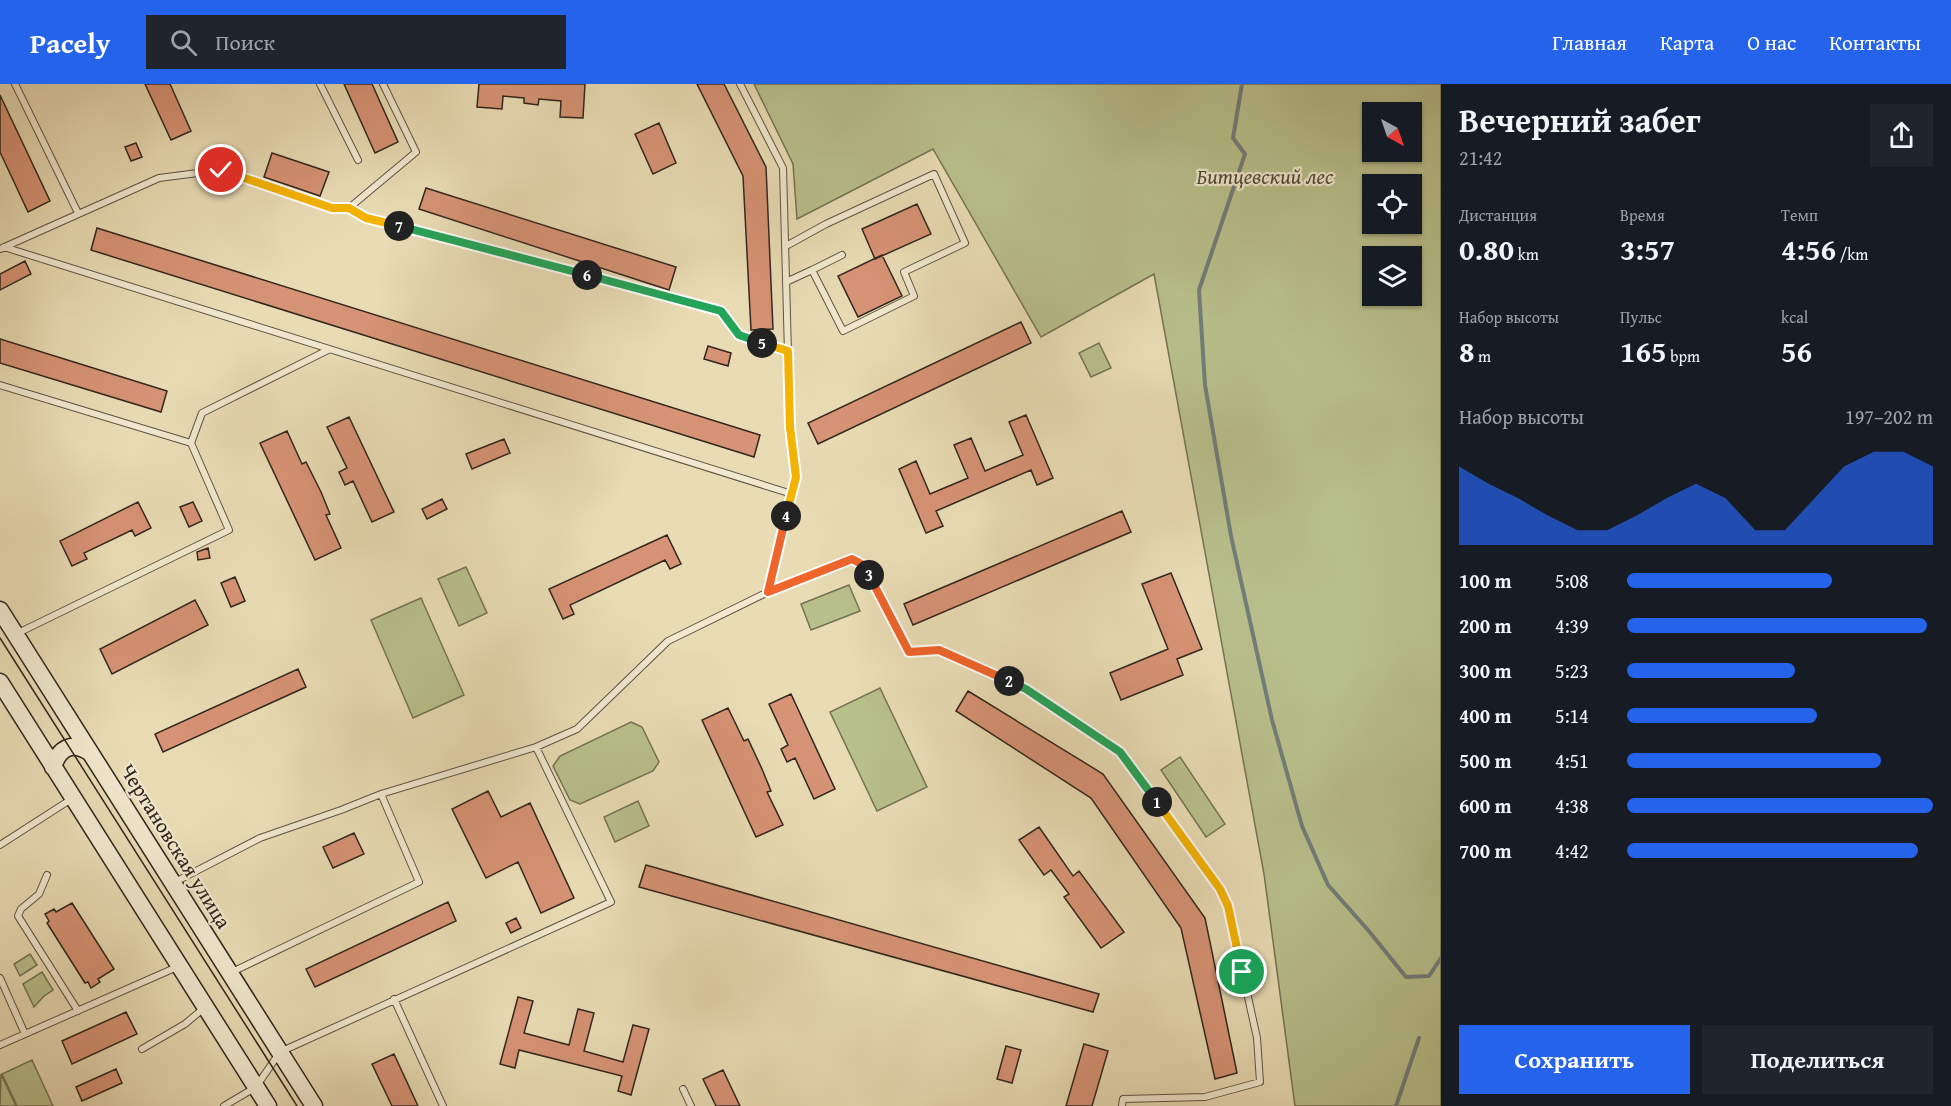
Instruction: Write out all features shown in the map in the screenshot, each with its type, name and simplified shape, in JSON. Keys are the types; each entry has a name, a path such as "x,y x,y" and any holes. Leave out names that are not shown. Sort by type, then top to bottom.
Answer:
{"main road":[{"name":"Чертановская улица","path":"0,610 314,1106"},
{"path":"0,682 267,1106"},
{"path":"53,767 56,757 69,747 81,747 89,752"}],"lane":[{"path":"15,84 78,213"},
{"path":"320,84 358,160"},
{"path":"349,208 416,152 383,84"},
{"path":"740,84 783,168 790,427 796,477 768,592"},
{"path":"2,248 159,178 221,170 332,208 349,208 366,218 721,311 739,335 788,351"},
{"path":"786,246 826,224 934,174 966,243 904,272 914,296 843,331 812,270"},
{"path":"2,248 792,494"},
{"path":"786,282 842,255"},
{"path":"16,635 229,530 191,443 202,413 329,349"},
{"path":"0,385 191,443"},
{"path":"173,883 260,838 381,794 536,747 577,729 668,641 768,592 852,559 865,566 909,652 939,650 1026,689 1120,752 1220,889 1228,906 1257,1038 1260,1082 1205,1097 1123,1099 1122,1106"},
{"path":"224,1106 256,1087 280,1052 611,902 536,747"},
{"path":"230,973 419,882 381,794"},
{"path":"0,845 73,798"},
{"path":"47,875 39,894 21,909 18,916 78,1011"},
{"path":"0,1045 178,967"},
{"path":"0,978 25,1034"},
{"path":"394,999 443,1106"},
{"path":"142,1049 185,1024 204,1008"},
{"path":"682,1089 691,1106"}],"green space":[{"name":"Битцевский лес","path":"754,84 1441,84 1441,1106 1295,1106 1264,874 1154,274 1041,337 933,149 797,219 793,164"},
{"path":"1099,343 1111,368 1091,377 1079,353"},
{"path":"466,567 487,613 459,626 438,579"},
{"path":"849,585 860,611 811,630 801,604"},
{"path":"421,598 464,695 413,718 371,620"},
{"path":"880,688 927,787 877,811 830,712"},
{"path":"631,722 642,727 659,762 653,771 580,804 570,800 553,766 560,756"},
{"path":"1180,757 1225,824 1206,837 1161,770"},
{"path":"638,801 649,826 615,842 604,817"},
{"path":"30,954 37,965 20,976 14,964"},
{"path":"42,972 53,990 34,1007 23,984"},
{"path":"32,1060 53,1106 17,1106 2,1074"},
{"path":"1,1074 16,1106 0,1106"}],"building":[{"path":"145,84 170,84 191,131 171,140"},
{"path":"344,84 372,84 398,142 375,153"},
{"path":"479,84 585,84 583,118 560,117 561,101 539,99 538,105 524,103 524,98 503,96 502,109 477,107"},
{"path":"697,84 724,84 766,167 773,329 751,330 743,176"},
{"path":"0,95 50,201 28,212 0,152"},
{"path":"659,123 676,163 653,174 635,134"},
{"path":"136,143 142,157 131,161 125,147"},
{"path":"272,153 329,172 320,196 264,177"},
{"path":"426,188 676,267 669,290 419,209"},
{"path":"917,204 931,234 875,259 862,229"},
{"path":"97,228 760,435 754,457 91,250"},
{"path":"882,255 902,296 858,317 838,276"},
{"path":"25,261 31,274 0,290 0,274"},
{"path":"1021,322 1031,343 818,444 808,423"},
{"path":"0,339 167,391 161,412 0,363"},
{"path":"708,346 731,353 728,366 704,359"},
{"path":"1026,415 1053,478 1037,485 1031,470 936,511 943,526 926,533 899,469 916,461 930,494 968,478 954,445 971,438 985,471 1023,455 1009,422"},
{"path":"349,417 394,512 372,522 353,481 345,485 339,472 347,468 327,427"},
{"path":"287,431 302,464 306,462 321,492 330,514 326,515 341,548 315,560 260,443"},
{"path":"504,439 510,453 472,469 466,454"},
{"path":"442,499 447,509 427,519 422,509"},
{"path":"138,502 151,528 135,536 132,530 84,553 87,559 72,566 60,541"},
{"path":"193,502 202,521 189,527 180,507"},
{"path":"1122,511 1131,532 913,625 904,604"},
{"path":"667,535 681,564 670,569 665,560 570,605 574,614 563,619 549,589"},
{"path":"208,548 210,558 198,560 197,552"},
{"path":"1171,573 1202,649 1177,659 1183,675 1121,700 1110,673 1168,649 1142,584"},
{"path":"235,577 245,601 231,607 221,583"},
{"path":"195,600 208,625 112,674 100,649"},
{"path":"298,669 306,687 163,752 155,734"},
{"path":"968,691 1103,774 1205,918 1237,1073 1215,1079 1181,928 1091,798 956,711"},
{"path":"791,694 835,789 814,799 795,758 787,762 781,749 788,745 769,704"},
{"path":"728,708 744,741 748,739 771,791 767,792 783,825 756,837 702,720"},
{"path":"488,791 501,817 530,803 574,898 541,913 518,862 486,878 452,809"},
{"path":"1039,827 1073,876 1079,871 1124,932 1101,948 1064,897 1069,894 1051,870 1044,875 1019,840"},
{"path":"354,833 364,854 333,868 323,847"},
{"path":"646,865 1099,994 1093,1012 639,887"},
{"path":"448,902 456,921 315,987 306,969"},
{"path":"72,903 114,969 98,979 100,982 91,988 88,982 85,983 47,923 49,921 45,914 54,909 56,912"},
{"path":"516,918 521,928 511,933 506,923"},
{"path":"518,997 533,1001 524,1033 569,1045 578,1009 594,1013 584,1051 623,1062 633,1025 649,1029 631,1095 618,1091 622,1076 519,1050 515,1068 500,1064"},
{"path":"126,1012 137,1034 72,1064 62,1041"},
{"path":"1084,1044 1108,1051 1092,1106 1066,1106"},
{"path":"1006,1046 1021,1050 1012,1083 997,1079"},
{"path":"394,1054 418,1106 392,1106 372,1064"},
{"path":"116,1069 122,1083 82,1101 76,1087"},
{"path":"723,1070 740,1106 716,1106 703,1079"}],"waterway":[{"path":"1242,84 1233,138 1245,154 1199,290 1205,385 1231,536 1272,720 1302,826 1328,885 1406,977 1429,976 1441,958"},
{"path":"1396,1106 1419,1038"}],"tram line":[{"path":"0,638 297,1106"}],"route":[{"path":"221,170 332,208 349,208 366,218 721,311 739,335 788,351 790,427 796,477 768,592 852,559 865,566 909,652 939,650 1026,689 1120,752 1220,889 1228,906 1242,972"}]}
